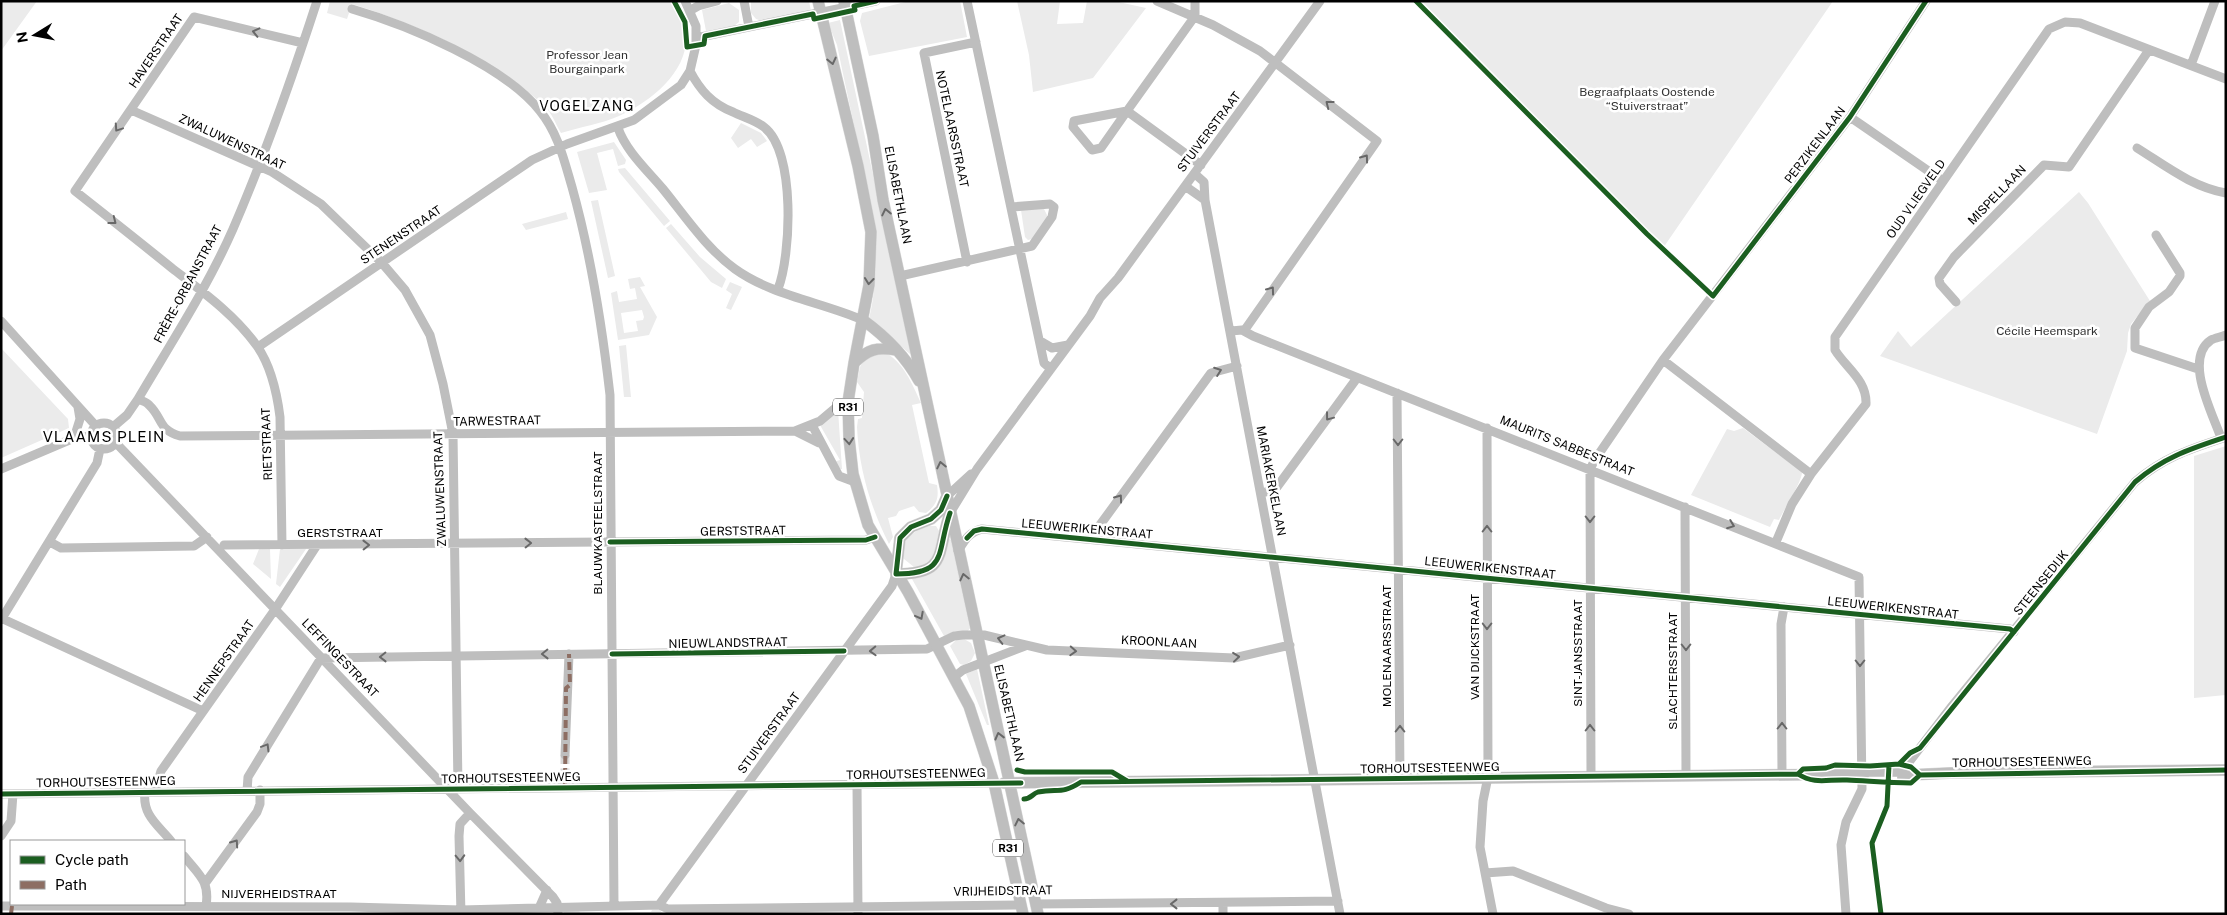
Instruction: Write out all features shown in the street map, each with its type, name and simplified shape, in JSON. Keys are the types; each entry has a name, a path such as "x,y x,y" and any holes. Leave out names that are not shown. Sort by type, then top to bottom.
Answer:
{"main road":[{"name":"R31","path":"818,1 858,166 871,232 869,285 848,402 849,438 855,482 864,515 937,645 976,724 994,783 1022,909"},
{"name":"ELISABETHLAAN","path":"845,4 958,551 1011,783 1037,909"},
{"name":"ELISABETHLAAN","path":"862,320 908,362 926,394"},
{"path":"854,362 864,352 876,348 896,350"},
{"path":"896,574 900,538 911,527 931,519 941,510 947,496"},
{"name":"ELISABETHLAAN","path":"896,574 925,572 936,562 950,513"},
{"name":"TORHOUTSESTEENWEG","path":"994,783 1782,774 1862,774 1870,778 1905,775 2226,770"},
{"name":"VRIJHEIDSTRAAT","path":"1022,909 1037,909"}],"street":[{"name":"FRÈRE-ORBANSTRAAT","path":"113,427 127,415 138,399 202,291 232,230 258,165 317,1"},
{"path":"685,1 691,10 696,26 696,38 690,70 710,100 764,126 771,133 775,142 786,181 789,220 788,241 778,290"},
{"path":"691,10 717,1"},
{"path":"744,1 749,27"},
{"path":"696,38 821,13 845,4 876,1"},
{"path":"967,1 1044,363 1051,369"},
{"path":"1157,1 1195,16 1260,51 1377,141 1244,331"},
{"path":"1196,1 1195,16 1128,111 1101,148 1092,150 1073,127 1074,121 1128,111 1201,165"},
{"name":"STUIVERSTRAAT","path":"950,513 977,470 1090,316 1104,302 1118,278 1320,1"},
{"name":"PERZIKENLAAN","path":"1590,470 1594,461 1663,360 1850,117 1926,1"},
{"path":"2191,66 2215,1"},
{"name":"BLAUWKASTEELSTRAAT","path":"352,9 384,19 435,41 466,56 517,88 539,109 549,122 560,146 580,215 604,339 610,395 614,906"},
{"name":"HAVERSTRAAT","path":"75,191 194,17 303,43"},
{"name":"OUD VLIEGVELD","path":"1776,542 1792,504 1811,474 1866,404 1866,395 1861,382 1835,350 1835,336 2049,29 2065,22 2080,23 2226,79"},
{"name":"NOTELAARSSTRAAT","path":"967,262 924,53 976,42"},
{"name":"MISPELLAAN","path":"1956,302 1940,284 1939,278 1954,257 2044,165 2069,167 2149,50"},
{"name":"STENENSTRAAT","path":"258,347 532,160 560,146 618,128 648,111 681,85 690,70"},
{"name":"ZWALUWENSTRAAT","path":"131,110 258,165 321,204 382,263 405,290 430,336 443,384 453,434 458,789"},
{"path":"1850,117 1943,181"},
{"path":"618,128 626,145 718,255 751,278 778,290 862,320"},
{"path":"2137,148 2188,181 2205,189 2226,193"},
{"name":"MARIAKERKELAAN","path":"1195,174 1204,182 1205,200 1340,914"},
{"path":"1185,186 1205,200"},
{"name":"RIETSTRAAT","path":"75,191 202,291 239,323 258,347 278,396 281,434 282,545"},
{"path":"900,276 1032,246 1052,218 1054,207 1050,204 1040,203 1011,207"},
{"path":"2156,235 2180,273 2180,276 2169,292 2151,304 2140,321 2133,336 2135,348 2198,369"},
{"path":"1,321 96,426"},
{"name":"MAURITS SABBESTRAAT","path":"1231,331 1244,331 1357,378 1776,542 1859,577 1860,614"},
{"path":"2223,438 2198,369 2202,351 2211,340 2226,335"},
{"path":"1040,341 1052,348 1068,346"},
{"path":"1663,360 1811,474"},
{"path":"1096,540 1096,529 1211,373 1237,366"},
{"path":"1261,494 1277,487 1357,378"},
{"name":"MOLENAARSSTRAAT","path":"1397,393 1400,778"},
{"name":"TARWESTRAAT","path":"138,399 149,405 162,426 170,434 180,436 610,431 795,431 812,425 839,405 848,402"},
{"path":"74,438 80,419 78,407"},
{"path":"104,423 113,427 117,433 116,443 110,448 100,449 94,445 91,436 96,426 104,423"},
{"path":"812,425 819,443 839,476 855,482"},
{"name":"VAN DIJCKSTRAAT","path":"1487,428 1487,578 1483,801 1480,847 1493,914"},
{"name":"TARWESTRAAT","path":"795,431 819,443"},
{"path":"1,469 74,438 91,436"},
{"name":"STEENSEDIJK","path":"1905,775 1952,706 2124,495 2146,472 2175,454 2223,438"},
{"name":"LEFFINGESTRAAT","path":"116,443 276,608 320,658 553,896 558,911"},
{"path":"100,449 97,463 2,619 203,711"},
{"name":"STUIVERSTRAAT","path":"947,496 977,470"},
{"name":"SINT-JANSSTRAAT","path":"1590,470 1591,776"},
{"name":"SLACHTERSSTRAAT","path":"1686,507 1686,776"},
{"name":"LEEUWERIKENSTRAAT","path":"958,551 974,531 982,529 1860,614 2010,629 2014,632"},
{"path":"50,542 61,548 194,546 207,536"},
{"name":"GERSTSTRAAT","path":"224,545 317,546 866,540 875,537"},
{"name":"HENNEPSTRAAT","path":"155,792 161,771 276,608 317,546"},
{"name":"STUIVERSTRAAT","path":"659,905 892,586 896,574"},
{"path":"1782,774 1781,624 1784,607"},
{"path":"1846,914 1841,845 1846,822 1862,794 1860,614"},
{"path":"937,645 954,636 977,635"},
{"name":"KROONLAAN","path":"977,635 1047,650 1234,658 1290,645"},
{"name":"NIEUWLANDSTRAAT","path":"320,658 844,652 927,649 937,645"},
{"path":"954,677 963,670 984,664 1025,645"},
{"path":"565,755 569,654"},
{"path":"247,791 248,777 320,658"},
{"path":"565,774 565,788"},
{"name":"TORHOUTSESTEENWEG","path":"1,794 994,783"},
{"path":"857,784 858,910"},
{"path":"206,882 257,812 260,804 260,790"},
{"path":"145,792 144,805 147,812 170,840"},
{"path":"1,836 11,821 13,794"},
{"path":"461,912 460,824 470,813"},
{"path":"185,857 206,882 208,893 206,906"},
{"path":"1485,872 1513,871 1606,908 1629,914"},
{"path":"539,908 546,890"},
{"name":"VRIJHEIDSTRAAT","path":"1037,909 1338,901"},
{"path":"1223,903 1223,914"},
{"path":"659,905 668,912"},
{"name":"NIJVERHEIDSTRAAT","path":"1,906 183,910 206,906 240,911 350,907 461,912 539,908 558,911 614,906 659,905"},
{"name":"VRIJHEIDSTRAAT","path":"668,912 1022,909"}],"green space":[{"path":"1,1 37,1 1,51"},
{"name":"Professor Jean Bourgainpark","path":"330,1 671,1 682,19 686,36 684,53 677,69 666,83 636,107 612,119 561,133 545,107 526,90 480,59 428,33 352,4 347,19 327,13"},
{"path":"751,1 809,1 811,11 762,21 756,19 751,13"},
{"path":"909,1 960,1 967,37 869,56 860,21 862,13"},
{"path":"1017,1 1060,1 1057,24 1083,23 1087,1 1114,1 1146,8 1093,78 1033,92 1029,55"},
{"name":"Begraafplaats Oostende “Stuiverstraat”","path":"1414,1 1833,1 1661,251"},
{"path":"729,3 739,10 739,22 734,26 706,31 702,10"},
{"path":"840,20 910,354 869,319 875,276 872,213 837,45 828,23"},
{"path":"741,123 761,133 767,141 757,147 751,139 738,148 731,138"},
{"path":"614,142 626,160 625,164 618,166 613,149 597,153 607,190 589,193 577,152"},
{"path":"625,168 670,221 664,226 619,172 618,169"},
{"name":"Cécile Heemspark","path":"2079,192 2088,203 2150,301 2131,324 2128,333 2127,351 2097,434 1880,356 1898,331 1911,347"},
{"path":"598,200 615,276 608,278 591,201"},
{"path":"1043,207 1048,217 1032,239 1028,240 1025,237 1021,210"},
{"path":"566,212 568,219 526,230 522,224"},
{"path":"671,224 700,257 726,279 722,288 711,282 666,228"},
{"path":"640,277 645,286 640,287 657,317 649,335 618,340 611,293 617,291 619,302 637,299 635,288 630,289 628,279","holes":["642,310 643,320 636,321 638,331 624,333 621,313"]},
{"path":"730,282 742,287 731,310 726,308 732,294 726,290"},
{"path":"626,345 631,397 624,397 619,346"},
{"path":"1,348 68,419 69,428 1,458"},
{"path":"884,352 891,356 902,368 911,381 921,403 912,405 929,483 937,485 938,494 935,504 926,513 919,512 914,506 899,511 896,516 888,518 893,537 889,544 876,516 867,487 860,458 857,427 858,419 862,418 864,392 857,382 860,367 865,357"},
{"path":"838,410 842,469 839,469 834,462 840,460 820,425"},
{"path":"1743,428 1802,472 1796,489 1779,520 1774,519 1770,527 1691,495 1727,429 1734,431"},
{"path":"2226,446 2226,695 2194,698 2194,456"},
{"path":"927,526 936,526 939,531 934,556 929,564 914,567 904,559 903,547 912,534"},
{"path":"948,538 951,540 970,628 968,631 955,631 944,636 912,579 928,574 938,567 942,562"},
{"path":"259,549 270,549 271,579 253,564"},
{"path":"280,549 306,549 280,587 276,584"},
{"path":"964,639 971,643 975,653 971,661 964,665 960,664 950,646 956,640"},
{"path":"977,669 989,725 987,725 966,674"},
{"path":"579,910 580,913 651,912 652,910 660,910 663,914 563,914 565,911"}],"tunnel":[{"path":"565,755 565,774"}],"marked path":[{"path":"565,788 566,688 570,685 569,654"},
{"path":"11,914 12,906"}],"cycle path":[{"path":"674,1 685,22 687,47 704,44 705,36 813,14 814,19 855,10 854,6 876,1"},
{"path":"1416,1 1647,234 1713,296 1850,117 1926,1"},
{"path":"1899,764 1910,753 1920,748 2135,482 2167,460 2226,437"},
{"path":"947,496 941,510 931,519 911,527 900,538 896,574 913,573 925,570 933,565 941,550 950,513"},
{"path":"967,538 974,531 982,529 2010,629 2014,632"},
{"path":"610,542 866,540 875,537"},
{"path":"612,654 844,651"},
{"path":"1798,774 1803,769 1826,768 1835,765 1870,766 1899,764 1911,767 1920,775"},
{"path":"1881,914 1872,843 1887,806 1889,765"},
{"path":"1017,770 1025,772 1112,772 1127,781"},
{"path":"1920,775 2226,770"},
{"path":"1798,774 1816,780 1911,783 1920,775"},
{"path":"1024,799 1038,792 1064,790 1081,782 1798,774"},
{"path":"1,794 1021,783"}],"district":[{"name":"VOGELZANG","path":"587,106"},
{"name":"VLAAMS PLEIN","path":"104,436"}]}
